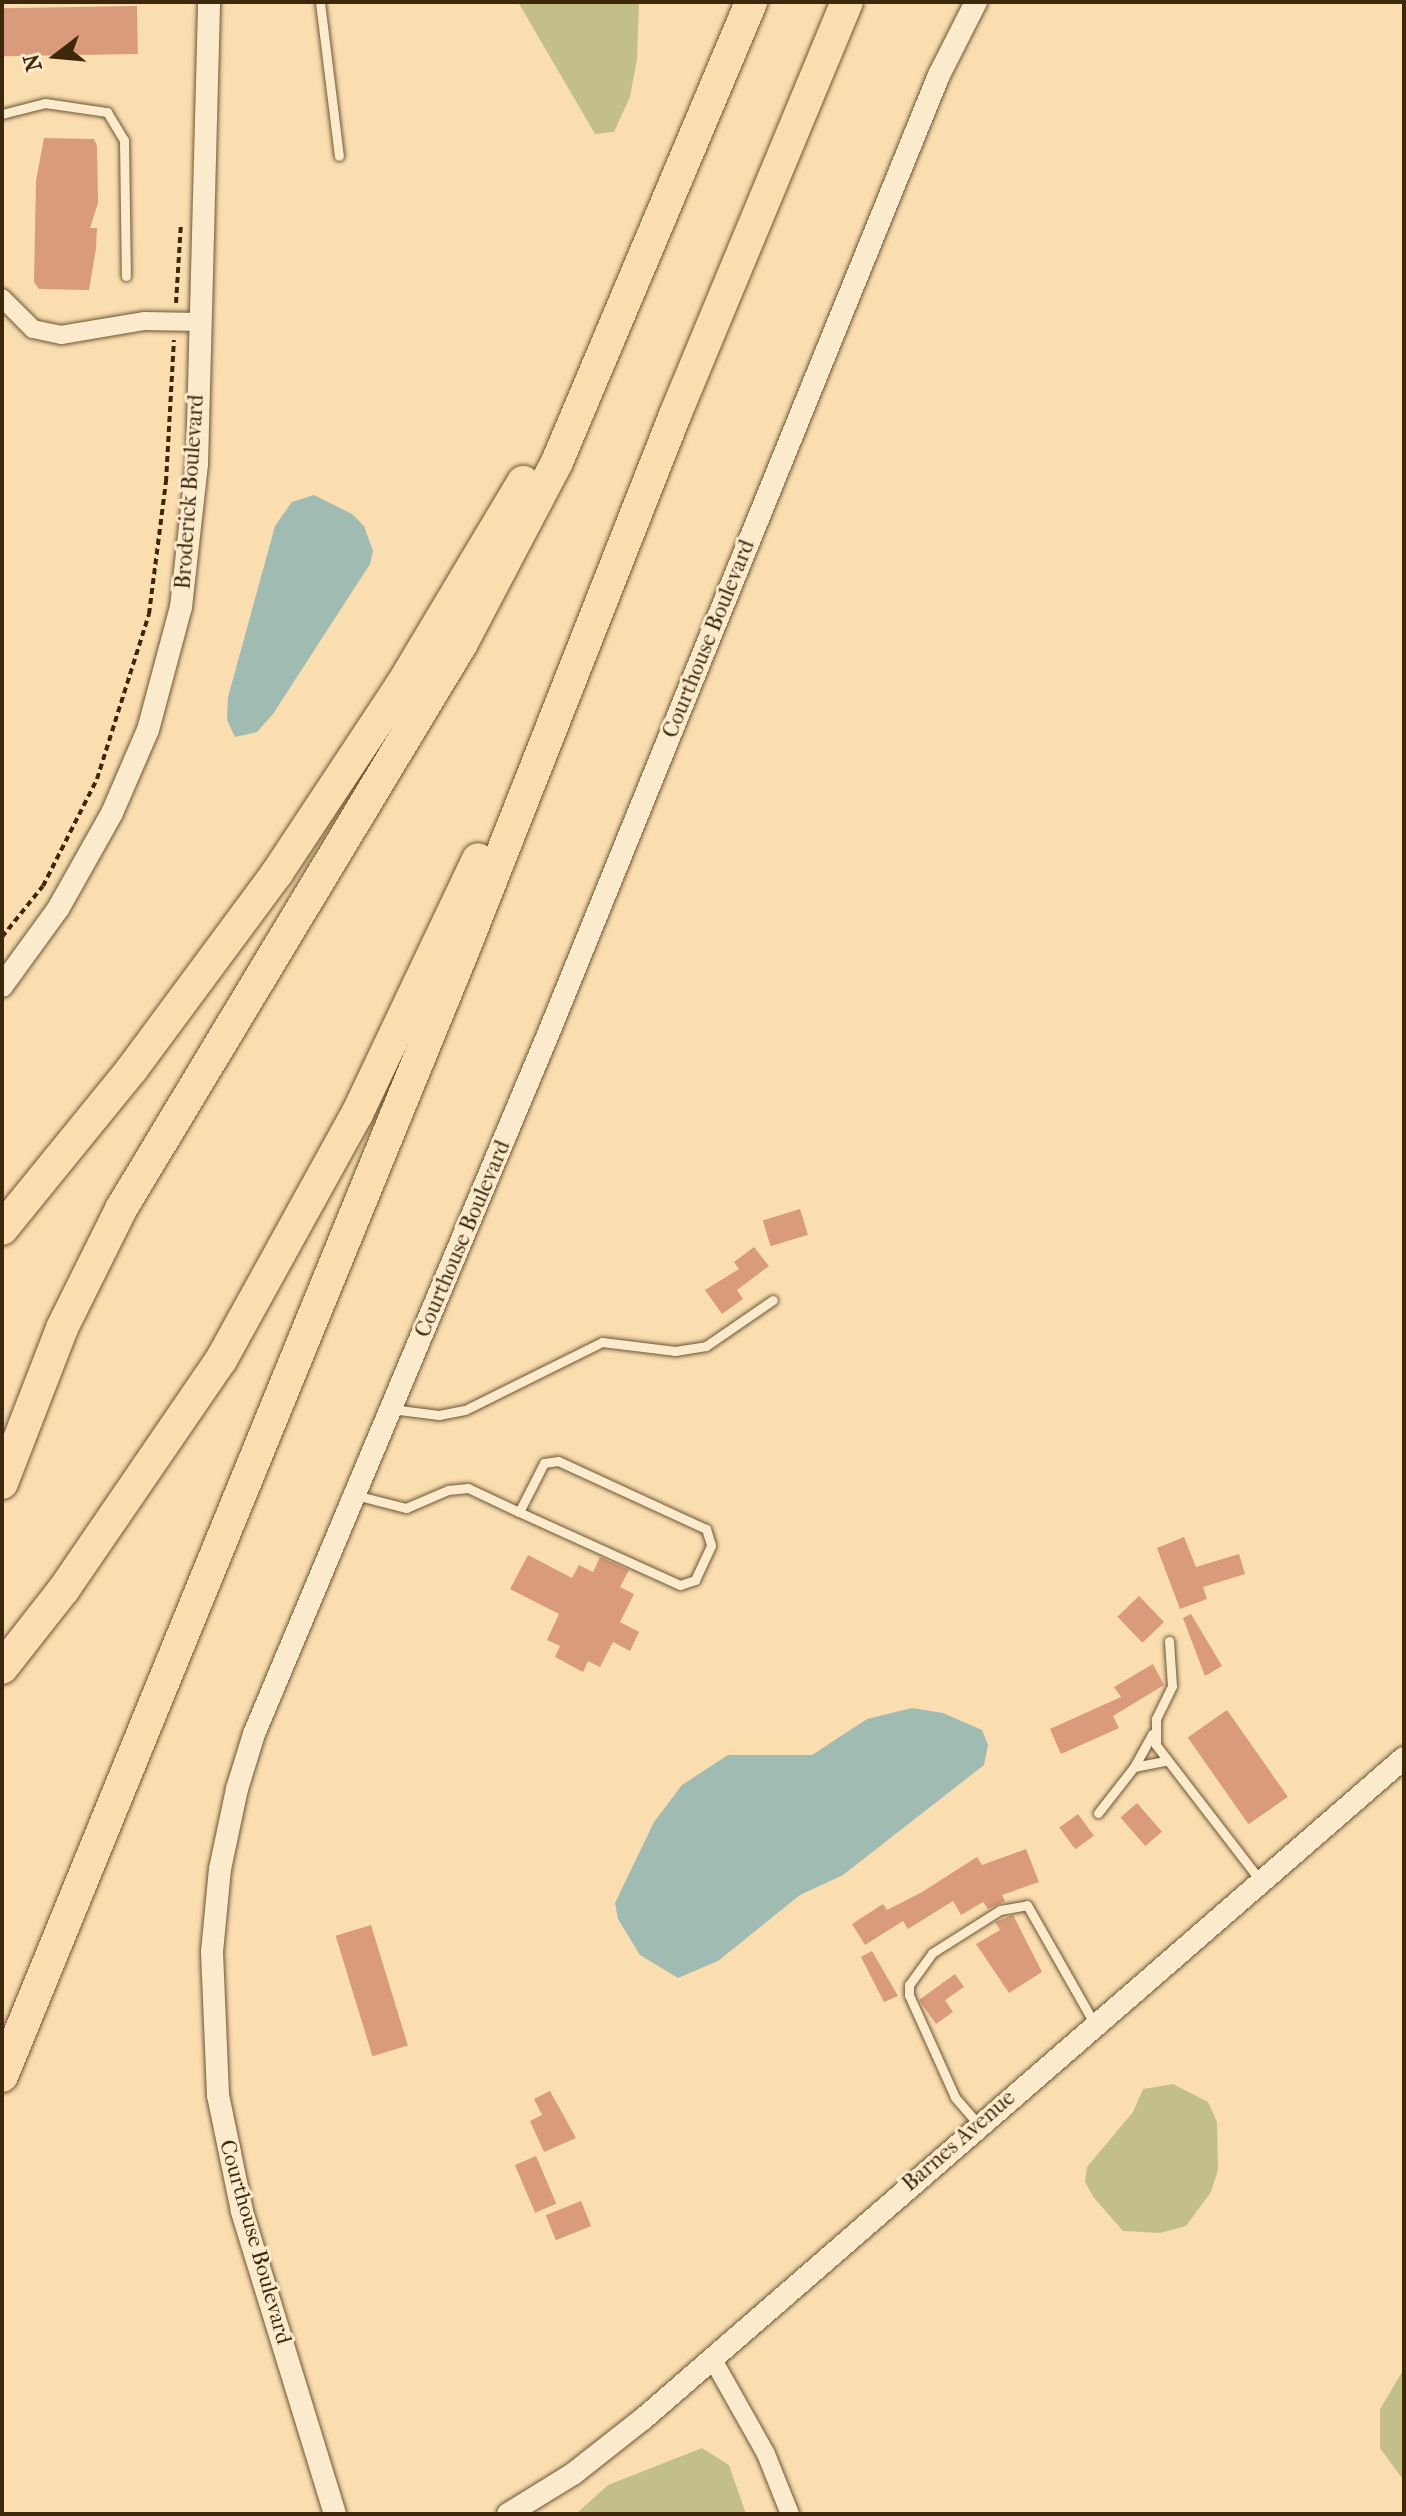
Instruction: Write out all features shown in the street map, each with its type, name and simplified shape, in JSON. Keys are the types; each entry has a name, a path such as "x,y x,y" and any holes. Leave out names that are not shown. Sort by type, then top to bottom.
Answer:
{"highway":[{"path":"2,1483 62,1328 121,1209 462,643 557,462 751,2"},
{"path":"2,2076 466,944 612,569 847,2"},
{"path":"2,1229 215,959 401,686 558,419 655,231"},
{"path":"2,1668 174,1433 258,1298 357,1114 612,569"}],"street":[{"name":"Broderick Boulevard","path":"2,986 90,854 130,774 162,686 181,607 193,515 209,2"},
{"name":"Courthouse Boulevard","path":"335,2514 228,2158 210,1994 220,1869 237,1789 254,1734 391,1409 939,75 976,2"},
{"path":"2,298 33,329 61,335 145,321 200,322"},
{"name":"Barnes Avenue","path":"508,2514 606,2449 1094,2023 1404,1758"},
{"path":"712,2358 766,2454 790,2514"}],"lane":[{"path":"320,2 339,156"},
{"path":"2,114 45,103 107,112 124,140 126,276"},
{"path":"391,1409 439,1415 465,1410 602,1342 675,1351 706,1346 773,1300"},
{"path":"355,1495 406,1508 448,1490 468,1488 519,1512 680,1585 695,1580 711,1545 706,1529 558,1461 544,1463 519,1512"},
{"path":"1098,1813 1134,1767 1172,1686 1169,1641"},
{"path":"1152,1734 1166,1761 1260,1880"},
{"path":"1134,1767 1166,1761"},
{"path":"979,2125 955,2097 909,1995 909,1985 932,1953 1000,1910 1027,1905 1094,2023"}],"path":[{"path":"2,937 43,886 97,779 149,614 166,482 181,221"}],"shaded area":[{"path":"518,2 639,2 637,59 630,97 614,132 595,134"},
{"path":"1173,2084 1208,2102 1217,2122 1218,2170 1211,2192 1186,2226 1160,2233 1123,2231 1094,2198 1085,2182 1087,2167 1133,2112 1143,2089"},
{"path":"1404,2369 1404,2481 1380,2448 1380,2409"},
{"path":"702,2448 729,2465 746,2514 576,2514 608,2485"}],"water":[{"path":"314,495 352,514 364,526 373,551 370,564 273,714 257,732 235,737 227,720 228,697 275,526 292,502"},
{"path":"912,1708 943,1713 982,1730 988,1745 984,1765 843,1875 800,1895 718,1961 678,1978 640,1955 618,1919 615,1903 654,1822 682,1785 728,1755 812,1755 867,1719"}],"building":[{"path":"137,6 138,54 3,56 2,8"},
{"path":"44,138 94,139 97,146 98,203 90,228 97,228 96,248 89,290 39,289 34,282 36,181"},
{"path":"800,1209 808,1235 771,1246 763,1220"},
{"path":"754,1247 769,1266 737,1290 743,1299 722,1314 705,1290 739,1269 734,1262"},
{"path":"1184,1537 1196,1567 1239,1554 1245,1574 1203,1587 1207,1599 1180,1609 1157,1548"},
{"path":"528,1555 572,1578 579,1565 593,1572 600,1557 629,1570 620,1587 634,1594 620,1622 639,1632 630,1651 613,1642 600,1667 588,1661 583,1672 555,1657 560,1646 547,1640 559,1614 510,1589"},
{"path":"1139,1596 1164,1622 1142,1643 1117,1617"},
{"path":"1191,1614 1222,1666 1205,1676 1183,1618"},
{"path":"1153,1664 1164,1685 1113,1716 1119,1728 1061,1754 1050,1729 1121,1697 1114,1687"},
{"path":"1227,1710 1288,1797 1248,1824 1188,1738"},
{"path":"1137,1803 1162,1832 1145,1846 1120,1817"},
{"path":"1078,1814 1094,1836 1075,1849 1059,1828"},
{"path":"1026,1849 1039,1882 1002,1895 1005,1901 988,1909 983,1902 961,1915 953,1901 908,1929 903,1921 865,1945 852,1924 883,1904 887,1910 922,1892 977,1857 982,1865"},
{"path":"1013,1915 1042,1972 1009,1993 976,1944 1000,1930 995,1922"},
{"path":"371,1925 408,2045 372,2056 336,1936"},
{"path":"872,1951 898,1996 884,2002 861,1957"},
{"path":"955,1974 964,1987 945,2000 953,2012 936,2024 919,2000"},
{"path":"550,2091 576,2138 544,2152 530,2121 542,2115 534,2099"},
{"path":"536,2156 556,2204 535,2213 515,2165"},
{"path":"581,2201 591,2226 556,2240 546,2215"}]}
